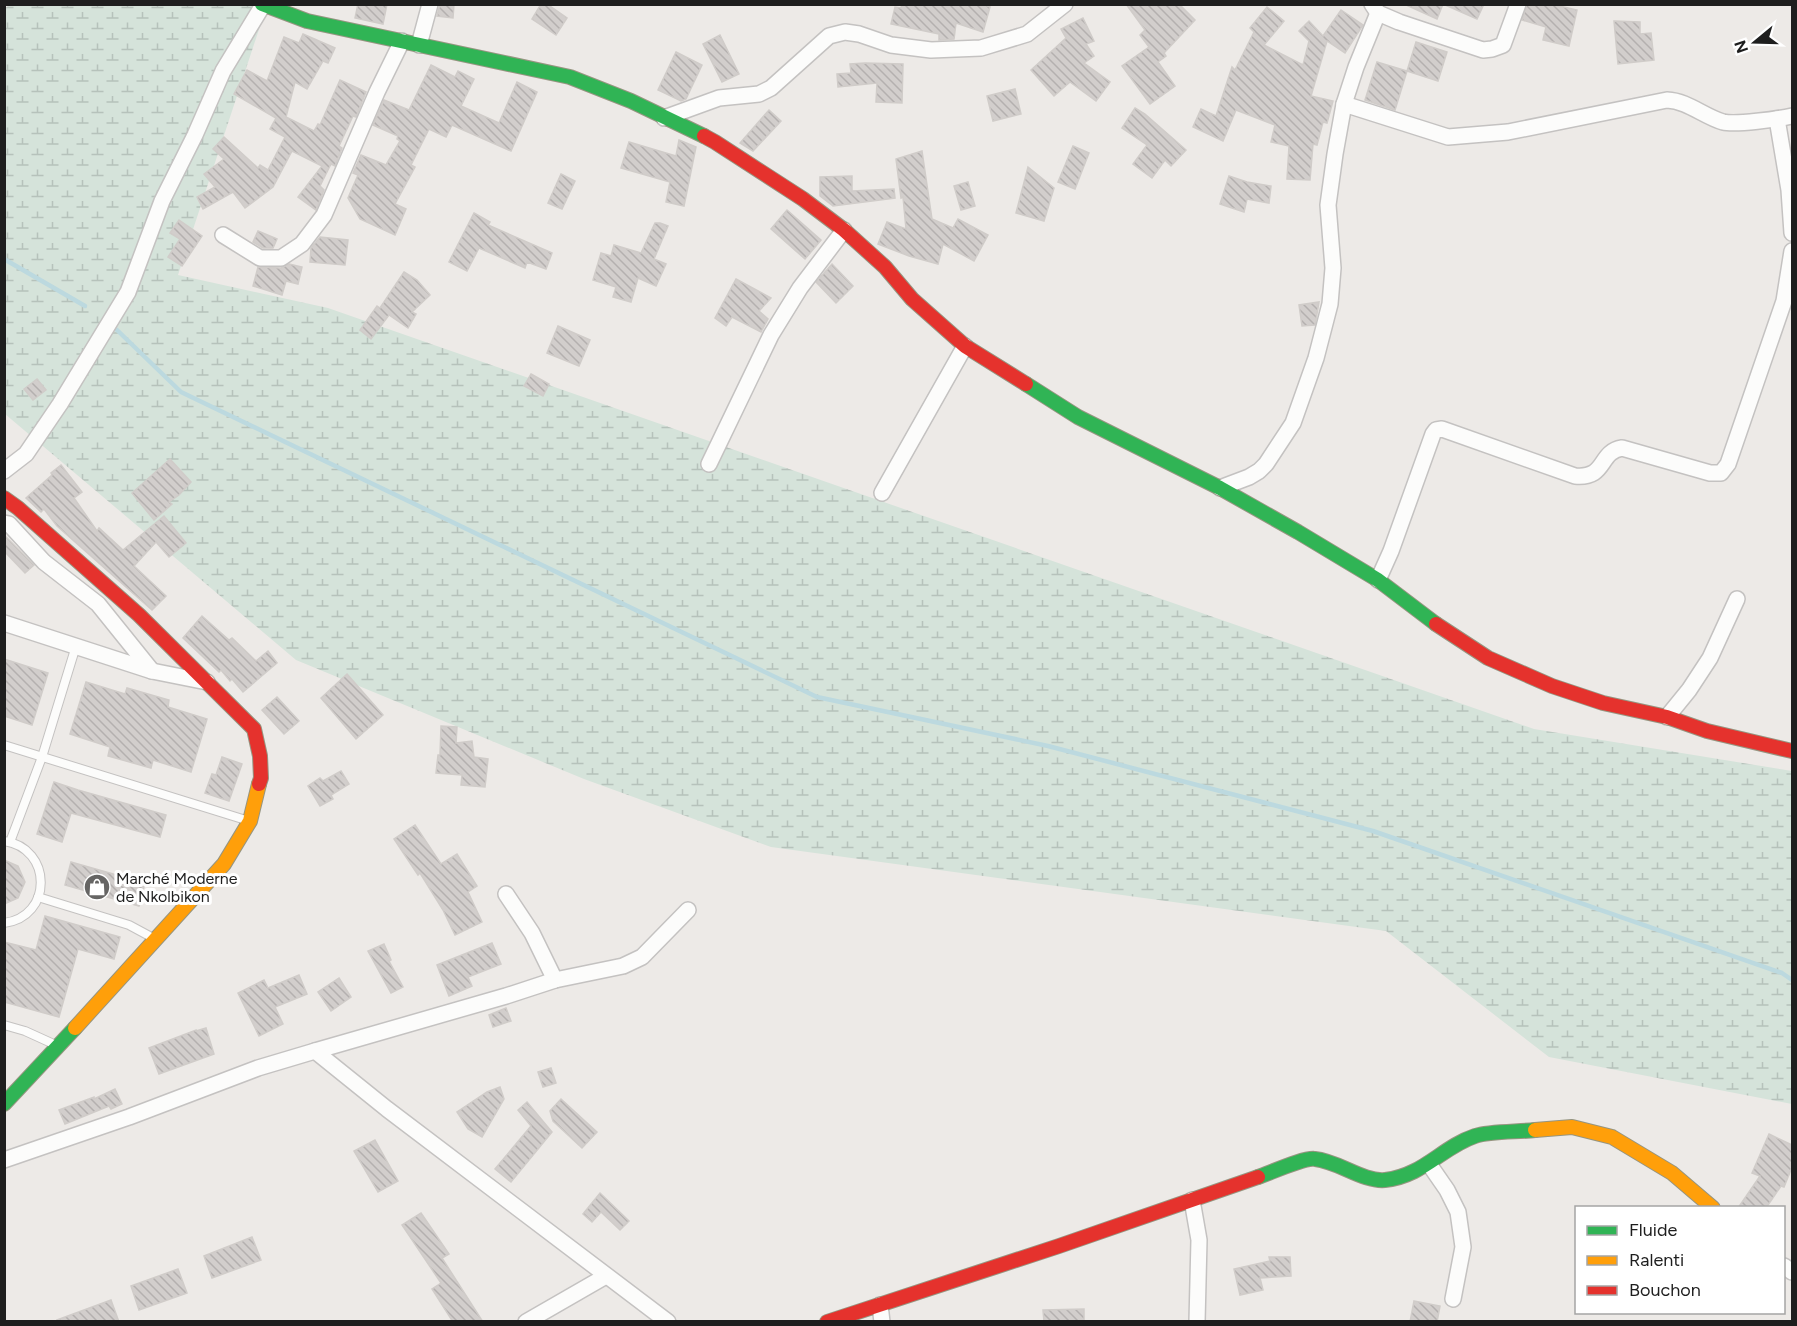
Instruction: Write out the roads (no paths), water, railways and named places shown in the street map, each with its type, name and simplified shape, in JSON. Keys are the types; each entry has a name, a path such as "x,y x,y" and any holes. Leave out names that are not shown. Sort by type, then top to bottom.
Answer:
{"street":[{"path":"418,45 430,4"},
{"path":"664,118 719,98 759,94 771,88 829,36 845,32 859,34 891,45 931,50 981,48 1028,34 1065,4"},
{"path":"1220,488 1249,477 1266,464 1293,423 1316,358 1330,304 1333,268 1328,205 1344,105 1375,9 1399,22 1483,50 1503,45 1518,4"},
{"path":"4,471 26,454 60,404 128,292 162,201 195,135 223,71 263,5 307,21 570,77 631,102 716,142 803,199 844,230 885,267 912,299 965,346 1078,417 1220,488 1378,580 1430,620 1488,658 1552,686 1603,704 1667,717 1707,731 1792,752"},
{"path":"223,235 260,258 281,258 302,244 324,216 348,157 402,41"},
{"path":"1344,105 1448,137 1508,132 1667,100 1678,100 1726,123 1792,116"},
{"path":"1777,119 1789,190 1792,233"},
{"path":"709,464 771,335 800,288 844,230"},
{"path":"1378,580 1391,551 1433,434 1437,430 1442,429 1575,476 1586,477 1595,473 1611,452 1622,448 1710,473 1721,473 1728,464 1784,301 1792,250"},
{"path":"882,493 965,346"},
{"path":"4,498 139,615 254,729 260,756 261,778 250,821 224,864 4,1104"},
{"path":"4,523 9,524 44,562 98,604 152,671"},
{"path":"1667,717 1689,690 1710,658 1737,599"},
{"path":"4,622 152,671 207,682"},
{"path":"507,894 532,933 555,980"},
{"path":"4,1160 129,1117 258,1068 555,980 623,966 642,957 688,910"},
{"path":"315,1051 387,1109 668,1322"},
{"path":"827,1322 1048,1250 1312,1158 1383,1180 1407,1175 1429,1164 1459,1143 1477,1136 1572,1127 1612,1137 1672,1173 1711,1206"},
{"path":"1429,1164 1447,1190 1458,1212 1463,1247 1453,1299"},
{"path":"1192,1200 1199,1240 1197,1322"},
{"path":"526,1322 606,1276"},
{"path":"880,1305 882,1322"}],"lane":[{"path":"4,923 27,914 39,897 41,888 39,868 28,852 7,842 42,757 76,646"},
{"path":"4,745 250,821"},
{"path":"39,897 129,925 156,939"},
{"path":"4,1025 25,1031 59,1046"}],"waterway":[{"path":"4,259 85,306"},
{"path":"117,330 181,392 817,697 1048,746 1373,831 1782,973 1792,980"}],"place":[{"name":"Marché Moderne de Nkolbikon","path":"97,887"}]}
